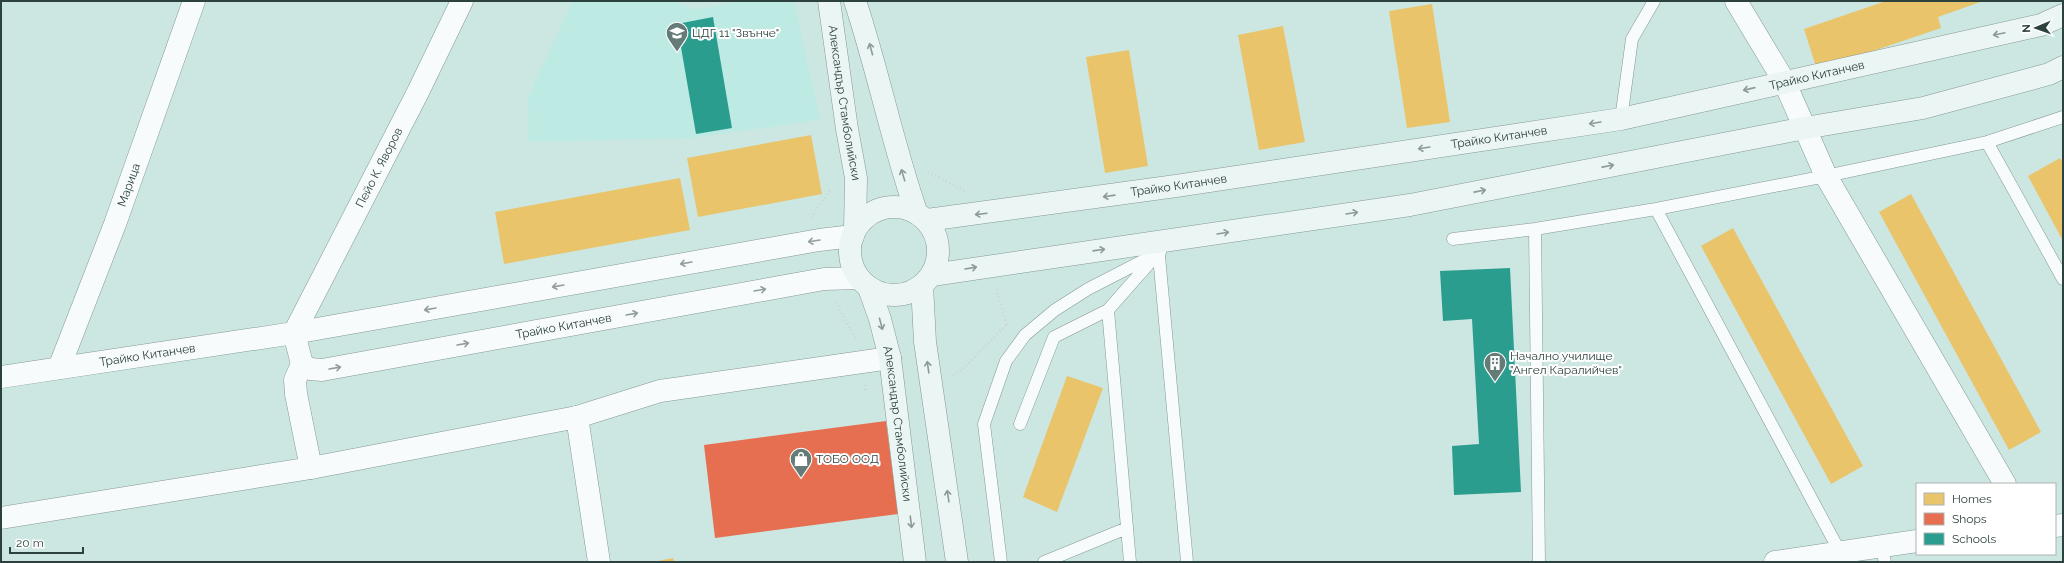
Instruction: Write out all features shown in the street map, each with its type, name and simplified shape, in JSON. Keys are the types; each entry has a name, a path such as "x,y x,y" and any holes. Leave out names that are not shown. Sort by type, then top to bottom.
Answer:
{"street":[{"name":"Марица","path":"59,368 115,224 194,1"},
{"name":"Пейо К. Яворов","path":"294,332 418,92 462,1"},
{"name":"Александър Стамболийски","path":"829,1 847,129 856,178 854,232 850,254 853,267 864,283 880,318 890,358 915,562"},
{"path":"855,1 870,45 902,172 921,216 935,232 939,246 938,261 927,280 910,293 896,296 882,294 864,283"},
{"path":"1736,1 1784,81 1826,176 2004,483"},
{"name":"Трайко Китанчев","path":"921,216 981,214 1176,186 1621,118 2041,25 2063,15"},
{"path":"927,280 989,265 1159,247 1410,204 1805,128 1923,108 2049,74 2063,67"},
{"path":"854,232 864,218 882,208 903,207 921,216"},
{"name":"Трайко Китанчев","path":"1,377 294,332 819,240 854,232"},
{"name":"Трайко Китанчев","path":"302,364 310,369 322,370 824,278 864,283"},
{"path":"927,280 925,342 957,562"},
{"path":"294,332 302,364 295,380 296,394 311,468"},
{"path":"1,518 311,468 577,417 660,391 890,358"},
{"path":"577,417 599,562"},
{"path":"1775,562 1840,552 1883,554 1916,541"}],"lane":[{"path":"1621,118 1632,40 1654,1"},
{"path":"1453,238 1535,229 1656,209 1826,176 1987,142 2063,118"},
{"path":"1987,142 2063,279"},
{"path":"1656,209 1840,552"},
{"path":"1535,229 1539,562"},
{"path":"1020,424 1054,337 1108,310 1159,247"},
{"path":"1002,562 984,424 1006,361 1025,335 1055,310 1159,247"},
{"path":"1159,247 1188,562"},
{"path":"1108,310 1130,562"},
{"path":"1044,562 1127,528"}],"path":[{"path":"902,172 922,170 978,198 981,214"},
{"path":"819,240 809,221 838,179 856,178"},
{"path":"989,265 1014,350"},
{"path":"824,278 860,347"},
{"path":"931,386 962,370 1007,324"}],"shaded area":[{"name":"ЦДГ 11 \"Звънче\"","path":"573,1 676,1 693,10 745,1 794,1 820,120 691,138 529,142 528,97"}],"building: Homes":[{"path":"1886,1 1983,1 1938,17 1941,28 1817,70 1804,29"},
{"path":"1432,4 1450,122 1407,128 1389,11"},
{"path":"1283,26 1305,142 1259,150 1238,35"},
{"path":"1129,50 1148,166 1105,173 1086,57"},
{"path":"811,135 822,194 698,217 687,158"},
{"path":"2060,158 2063,163 2063,241 2028,176"},
{"path":"680,178 690,230 504,264 495,212"},
{"path":"1911,194 2041,432 2009,450 1879,212"},
{"path":"1733,228 1863,466 1831,484 1701,246"},
{"path":"1067,376 1103,388 1057,512 1023,497"},
{"path":"673,558 674,562 658,562 658,561"}],"building: Shops":[{"name":"ТОБО ООД","path":"886,421 898,514 715,538 704,445"}],"building: Schools":[{"path":"713,17 732,128 696,134 677,24"},
{"name":"Начално училище \"Ангел Каралийчев\"","path":"1510,268 1521,492 1454,495 1452,446 1479,444 1472,319 1443,321 1440,271"}],"place":[{"name":"ЦДГ 11 \"Звънче\"","path":"677,52"},
{"name":"Начално училище \"Ангел Каралийчев\"","path":"1495,382"},
{"name":"ТОБО ООД","path":"801,478"}]}
